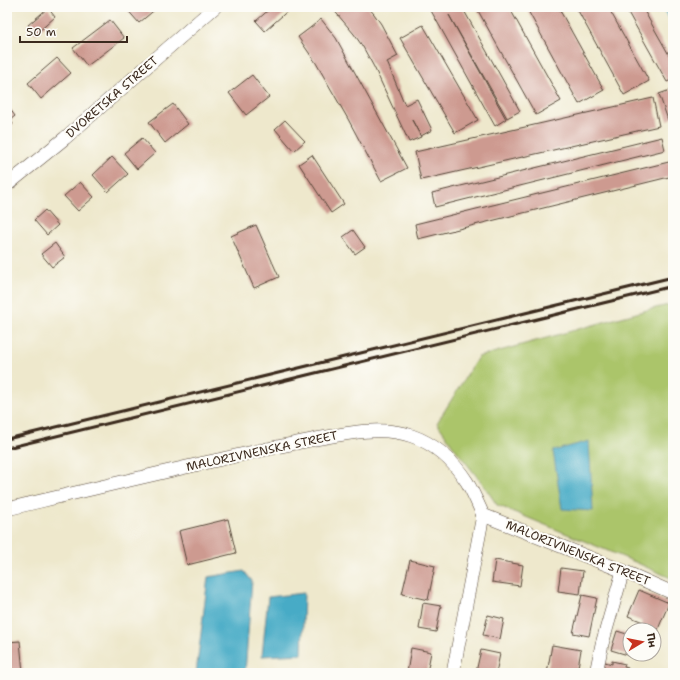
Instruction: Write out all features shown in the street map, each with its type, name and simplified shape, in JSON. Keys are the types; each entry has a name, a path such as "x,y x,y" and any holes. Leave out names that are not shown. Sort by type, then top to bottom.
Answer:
{"street":[{"name":"DVORETSKA STREET","path":"7,185 65,138 210,9"},
{"name":"MALORIVNENSKA STREET","path":"7,509 154,474 277,447 338,435 366,431 389,431 412,436 434,447 452,463 467,483 483,515 623,570 673,593"},
{"path":"453,673 483,515"},
{"path":"596,673 602,644 623,570"}],"green space":[{"path":"673,304 673,579 497,505 437,423 478,357"}],"water":[{"path":"589,441 593,511 562,509 553,451"},
{"path":"244,571 252,581 245,673 196,673 208,577"},
{"path":"304,593 302,654 262,656 268,597"}],"building":[{"path":"125,7 158,7 139,23"},
{"path":"272,7 292,7 265,31 256,21"},
{"path":"368,7 374,14 398,56 387,62 405,105 417,99 432,130 421,136 412,120 421,137 409,142 363,47 332,8"},
{"path":"429,7 462,7 520,111 507,118 449,15 506,119 495,126"},
{"path":"476,7 509,7 561,101 536,115"},
{"path":"526,7 558,7 604,90 579,104"},
{"path":"576,7 608,7 649,81 624,95"},
{"path":"625,7 642,7 673,62 673,79 667,82"},
{"path":"48,8 55,17 36,34 28,25"},
{"path":"321,19 336,38 407,168 381,181 316,63 298,37"},
{"path":"110,20 124,38 87,66 73,48"},
{"path":"423,25 478,120 455,133 400,38"},
{"path":"57,58 71,73 41,99 28,83"},
{"path":"252,75 269,97 246,115 229,93"},
{"path":"673,89 673,118 668,120 659,94"},
{"path":"653,98 659,126 421,180 415,152"},
{"path":"173,104 188,124 165,143 149,122"},
{"path":"7,105 15,116 10,120 13,124 7,129"},
{"path":"285,120 305,141 294,151 275,129"},
{"path":"662,137 665,150 435,207 432,193"},
{"path":"142,138 155,153 137,169 124,153"},
{"path":"312,155 344,204 331,213 299,164"},
{"path":"112,157 128,174 108,192 93,175"},
{"path":"673,161 673,176 418,239 415,224"},
{"path":"80,182 94,197 78,211 64,196"},
{"path":"45,210 58,225 47,235 34,220"},
{"path":"256,225 279,277 254,288 231,236"},
{"path":"353,230 365,247 355,254 343,237"},
{"path":"55,243 65,257 52,267 41,254"},
{"path":"228,519 236,553 187,565 179,531"},
{"path":"410,560 435,566 428,600 402,594"},
{"path":"495,560 523,565 520,586 492,582"},
{"path":"561,568 583,571 580,594 558,591"},
{"path":"639,590 669,603 661,622 643,622 628,616"},
{"path":"582,595 597,598 589,636 573,633"},
{"path":"423,603 441,606 436,632 419,629"},
{"path":"488,615 504,619 500,639 483,635"},
{"path":"617,631 622,633 622,653 611,650"},
{"path":"20,641 23,673 7,673 7,642"},
{"path":"552,645 581,650 577,673 547,673"},
{"path":"411,648 431,652 427,673 407,673"},
{"path":"481,650 500,654 496,673 476,672"},
{"path":"612,661 625,664 624,667 628,668 627,673 600,673 605,662 612,664"}],"waterway":[{"path":"663,7 673,20"}],"railway":[{"path":"7,439 673,277"},
{"path":"7,448 673,286"}]}
